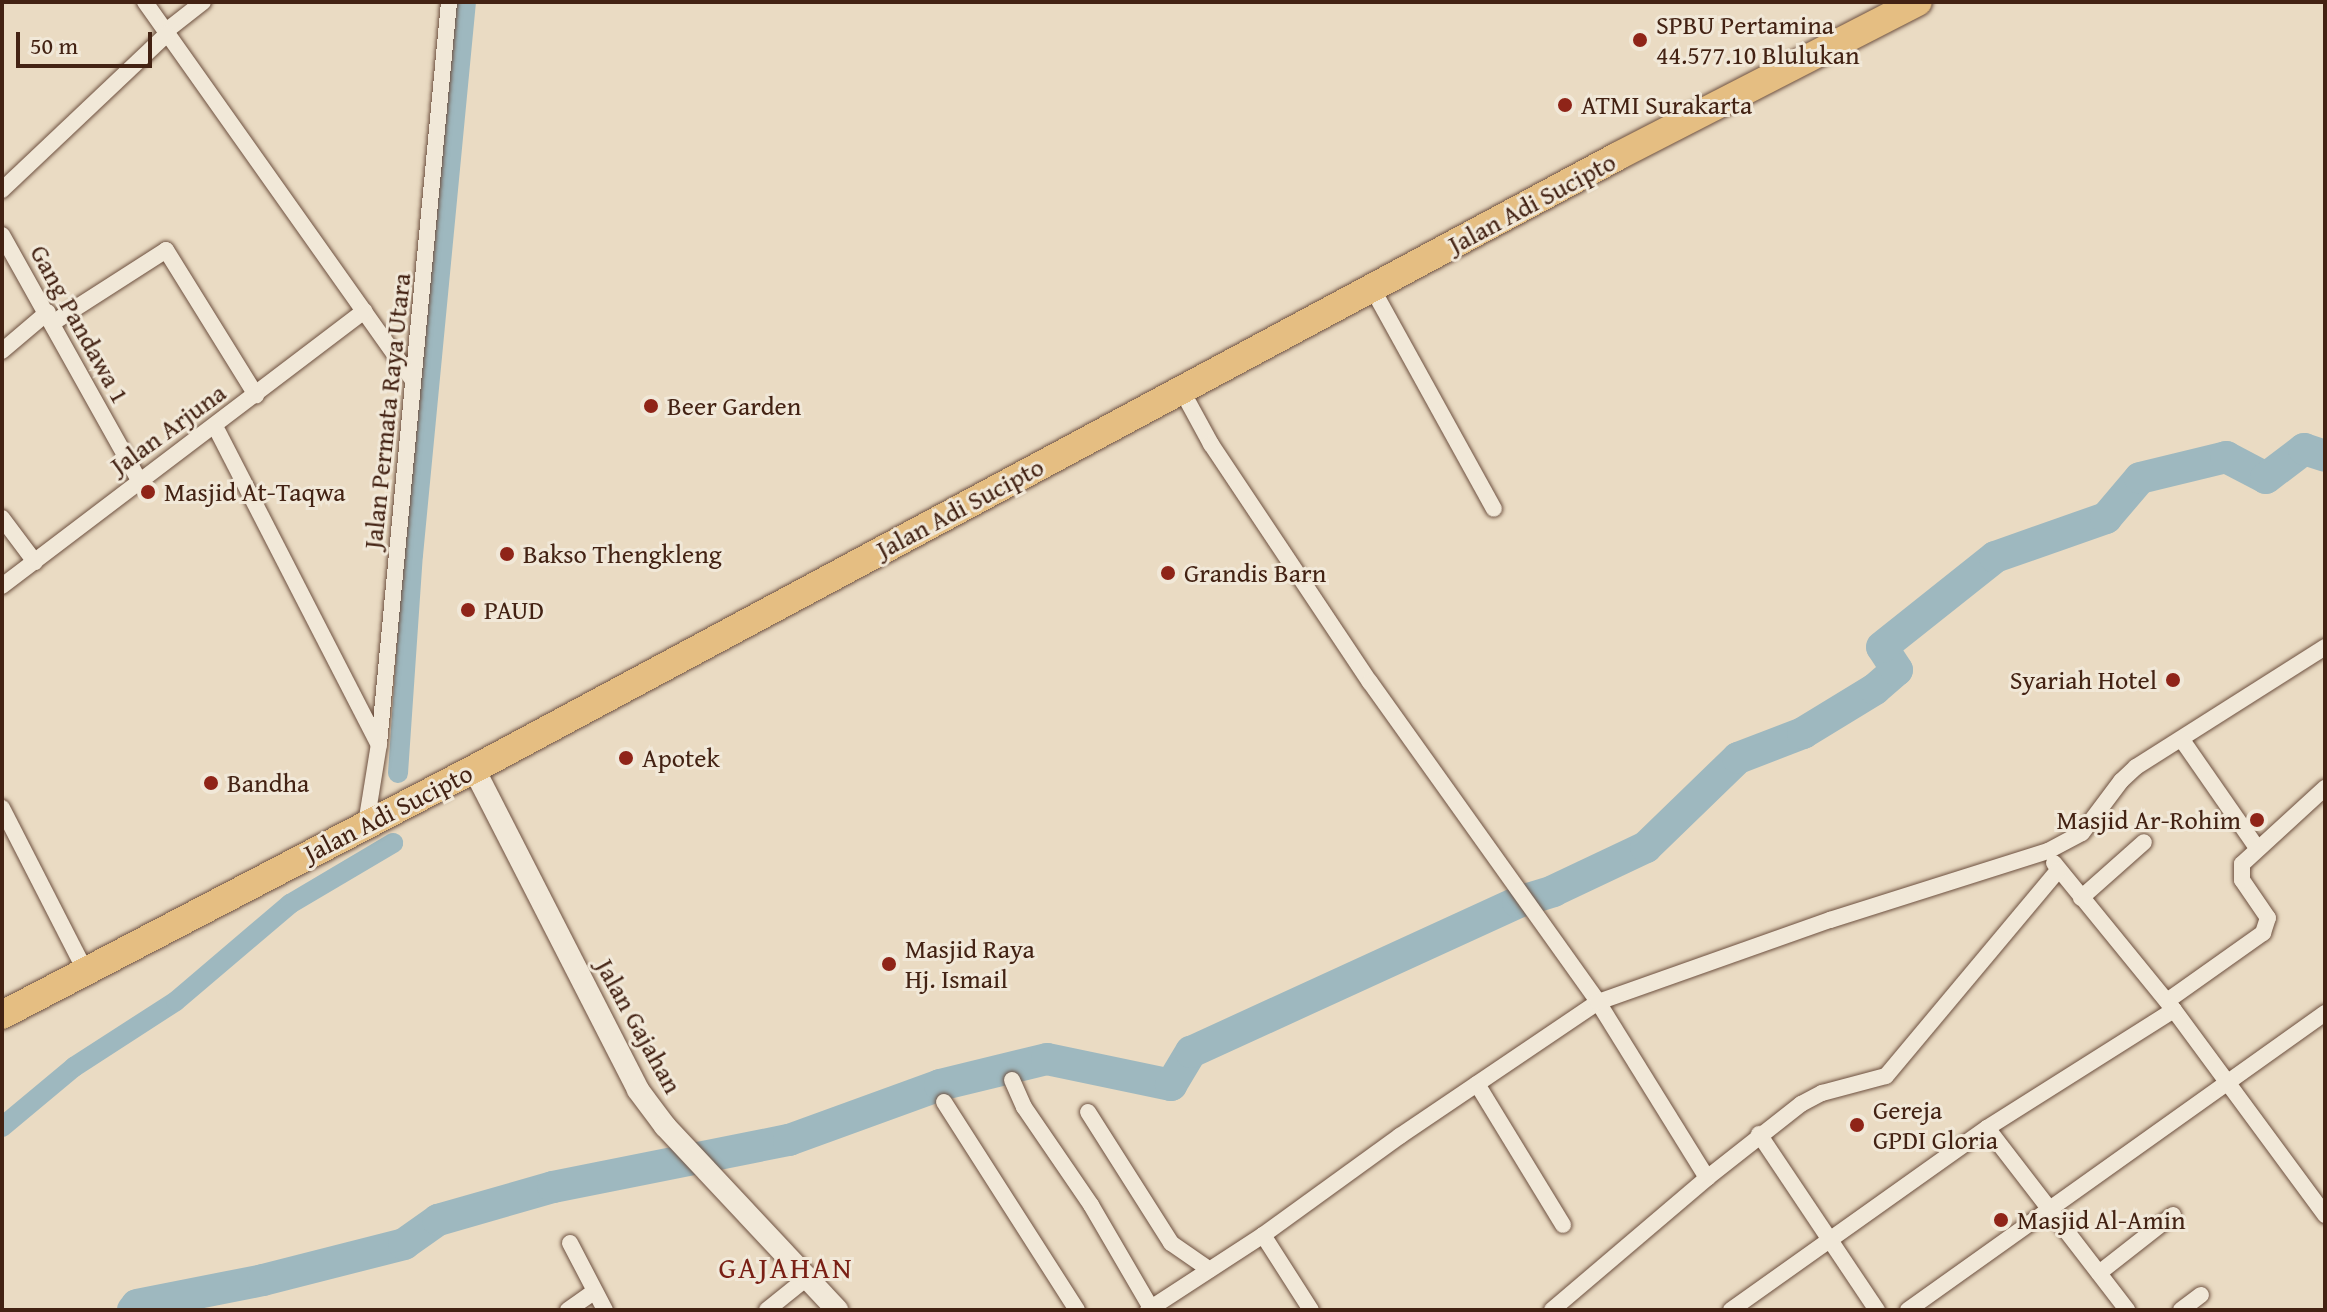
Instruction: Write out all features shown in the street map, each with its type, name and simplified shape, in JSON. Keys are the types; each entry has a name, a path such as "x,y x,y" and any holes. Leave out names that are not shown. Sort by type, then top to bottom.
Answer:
{"highway":[{"name":"Jalan Adi Sucipto","path":"2,1015 474,769 1618,156 1918,2"}],"street":[{"path":"145,2 413,381"},
{"path":"2,190 166,32 203,2"},
{"name":"Jalan Permata Raya Utara","path":"366,824 379,744 449,2"},
{"name":"Gang Pandawa 1","path":"2,235 51,317 139,480"},
{"path":"2,351 51,317 166,250 256,395"},
{"path":"1372,288 1494,509"},
{"name":"Jalan Arjuna","path":"2,586 364,311"},
{"path":"1181,389 1237,484 1532,913 1598,1002 1707,1178"},
{"path":"218,432 379,744"},
{"path":"2,518 35,562"},
{"path":"1012,1080 1024,1107 1091,1205 1150,1309 1263,1235 1598,1002 1830,920 2048,851 2082,833 2121,781 2136,767 2325,647"},
{"path":"2182,740 2257,848"},
{"name":"Jalan Gajahan","path":"474,769 626,1070 654,1112 837,1310"},
{"path":"1731,1310 1987,1128 2170,1005 2252,943 2267,927 2266,912 2240,873 2242,864 2325,788"},
{"path":"2,808 85,970"},
{"path":"2081,898 2144,842"},
{"path":"2048,851 2058,870 2170,1005 2325,1215"},
{"path":"1552,1310 1759,1134 1801,1104 1822,1093 1886,1076 2058,870"},
{"path":"1908,1310 2225,1081 2325,1013"},
{"path":"1477,1084 1563,1225"},
{"path":"944,1102 1077,1310"},
{"path":"1088,1112 1171,1243 1210,1270"},
{"path":"1987,1128 2127,1310"},
{"path":"1759,1134 1877,1310"},
{"path":"2099,1273 2173,1215"},
{"path":"1263,1235 1311,1310"},
{"path":"570,1243 605,1310"},
{"path":"767,1310 808,1277"},
{"path":"568,1310 594,1292"},
{"path":"2181,1310 2201,1295"}],"waterway":[{"path":"398,773 413,555 466,2"},
{"path":"133,1310 137,1305 263,1280 404,1244 438,1220 553,1187 789,1140 940,1085 1047,1059 1171,1085 1191,1052 1518,902 1553,891 1646,847 1738,758 1803,733 1875,689 1897,670 1882,647 1995,557 2106,518 2140,478 2226,457 2266,478 2304,449 2325,456"},
{"path":"2,1127 74,1067 176,1001 290,904 393,843"}],"place":[{"name":"SPBU Pertamina 44.577.10 Blulukan","path":"1640,40"},
{"name":"ATMI Surakarta","path":"1565,105"},
{"name":"Beer Garden","path":"651,406"},
{"name":"Masjid At-Taqwa","path":"148,492"},
{"name":"Bakso Thengkleng","path":"507,554"},
{"name":"Grandis Barn","path":"1168,573"},
{"name":"PAUD","path":"468,610"},
{"name":"Syariah Hotel","path":"2173,680"},
{"name":"Apotek","path":"626,758"},
{"name":"Bandha","path":"211,783"},
{"name":"Masjid Ar-Rohim","path":"2257,820"},
{"name":"Masjid Raya Hj. Ismail","path":"889,964"},
{"name":"Gereja GPDI Gloria","path":"1857,1125"},
{"name":"Masjid Al-Amin","path":"2001,1220"}],"district":[{"name":"GAJAHAN","path":"786,1267"}]}
